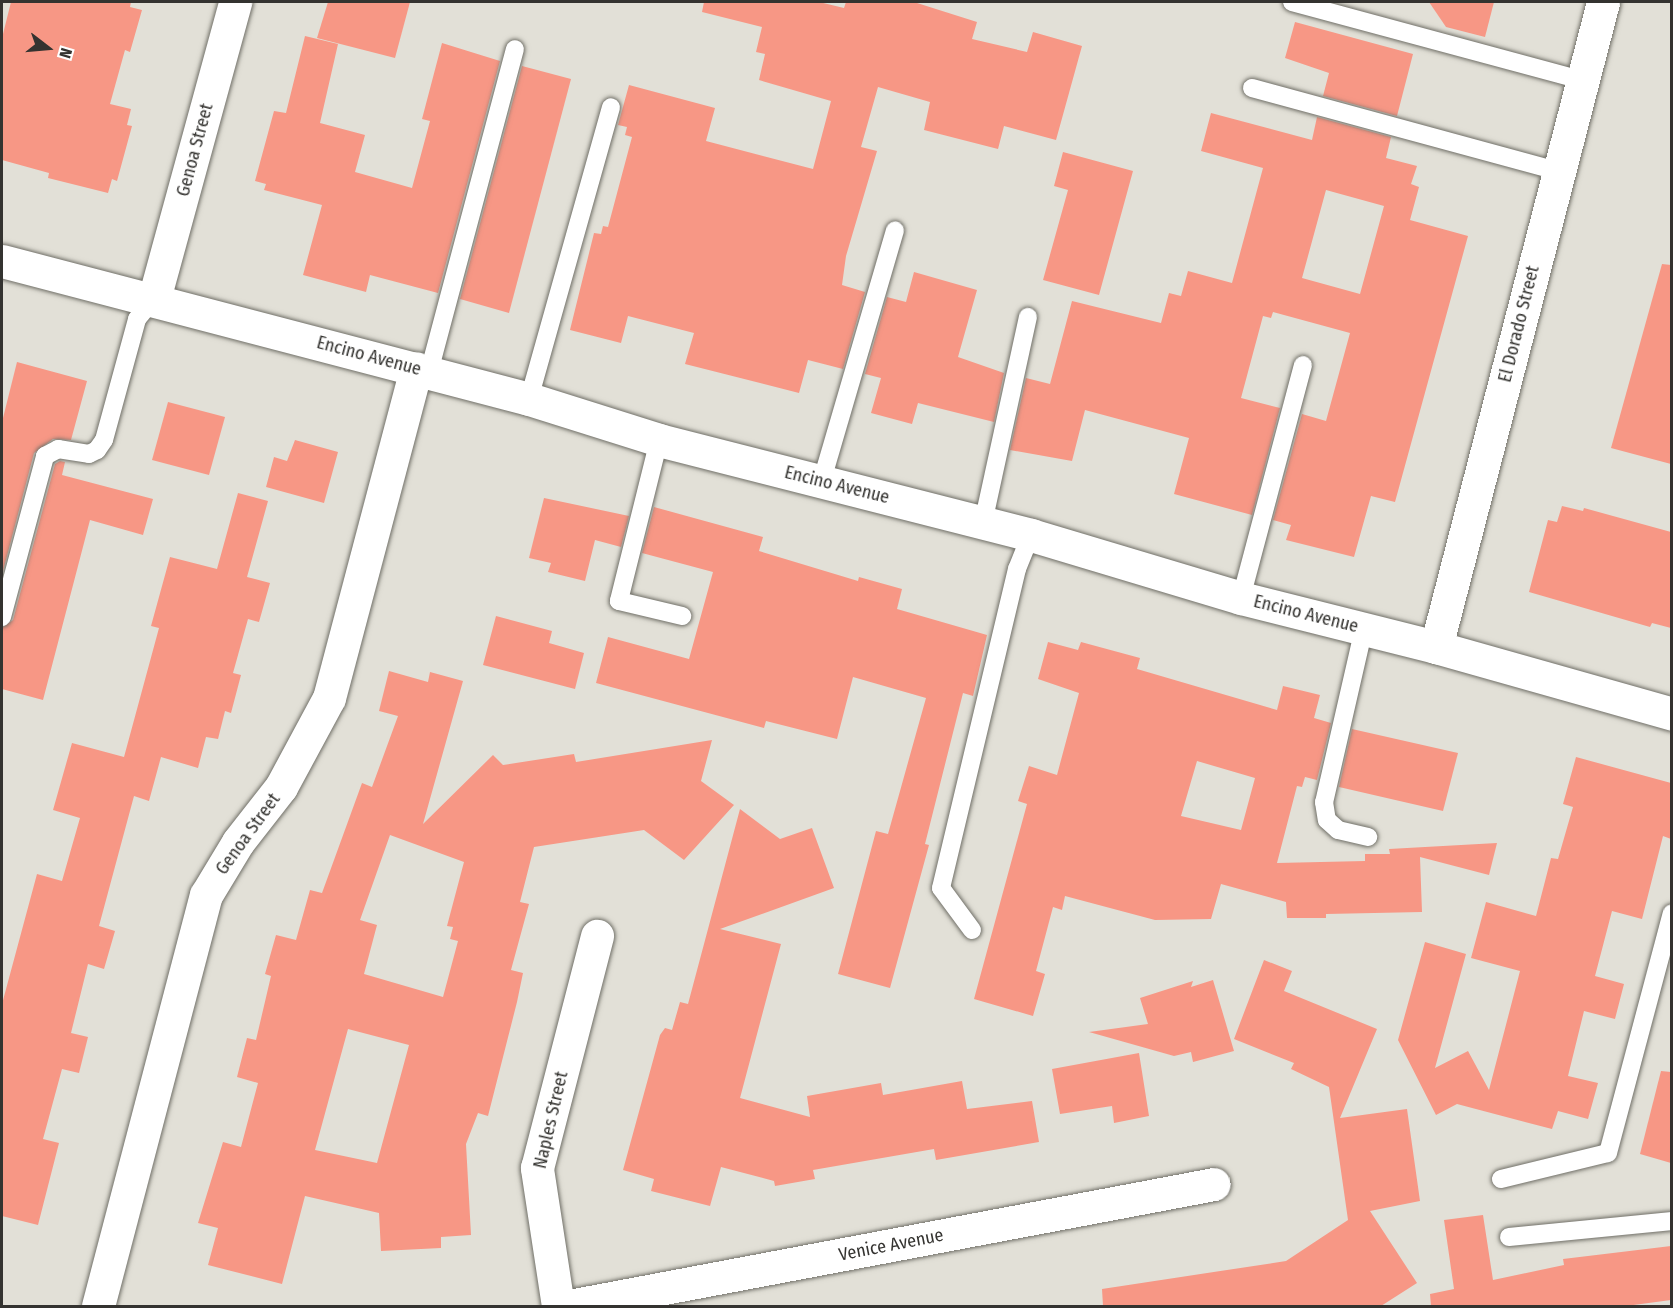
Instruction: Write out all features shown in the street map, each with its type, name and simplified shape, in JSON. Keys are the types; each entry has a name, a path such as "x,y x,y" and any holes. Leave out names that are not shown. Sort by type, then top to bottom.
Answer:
{"street":[{"name":"Genoa Street","path":"154,299 236,2"},
{"name":"El Dorado Street","path":"1436,646 1603,2"},
{"name":"Encino Avenue","path":"2,261 529,399 658,440 822,480 983,523 1241,598 1436,646 1671,714"},
{"name":"Genoa Street","path":"98,1306 206,894 238,842 281,787 329,698 422,370"},
{"name":"Naples Street","path":"558,1306 537,1168 597,936"},
{"name":"Venice Avenue","path":"569,1306 1214,1184"}],"lane":[{"path":"1292,2 1582,80"},
{"path":"422,370 515,49"},
{"path":"1252,88 1558,171"},
{"path":"529,399 611,107"},
{"path":"822,480 895,230"},
{"path":"2,617 45,456 58,449 89,454 97,450 107,430 137,319 154,299"},
{"path":"983,523 1028,317"},
{"path":"1241,598 1302,365"},
{"path":"658,440 619,601 682,616"},
{"path":"972,930 941,888 1017,569 1031,536"},
{"path":"1364,628 1324,802 1327,820 1338,830 1368,837"},
{"path":"1501,1179 1608,1153 1671,913"},
{"path":"1509,1237 1671,1221"}],"building":[{"path":"11,2 131,2 130,7 142,10 130,52 125,50 110,104 131,109 127,125 132,126 117,181 112,179 108,193 48,178 49,173 2,160 2,38"},
{"path":"328,2 410,2 395,58 317,38"},
{"path":"704,2 819,2 844,8 846,2 917,3 977,22 972,39 1027,52 1033,32 1082,46 1056,140 1004,126 998,149 924,130 930,102 878,87 861,147 877,151 846,256 842,285 865,292 843,369 808,360 799,393 685,364 694,333 628,316 621,343 570,330 594,233 601,234 603,226 608,227 632,137 625,135 627,127 618,125 629,85 715,108 706,141 813,169 831,101 759,80 765,54 756,52 762,27 702,12"},
{"path":"1429,2 1494,2 1485,37 1446,27"},
{"path":"1295,22 1413,54 1397,116 1323,96 1329,73 1285,58"},
{"path":"305,36 338,44 320,123 365,135 355,172 412,188 430,121 422,119 442,43 500,61 438,293 370,275 366,292 303,275 322,205 264,190 266,184 255,181 274,111 286,113"},
{"path":"522,66 571,79 509,313 460,299"},
{"path":"1211,113 1312,140 1317,117 1391,137 1386,158 1417,166 1411,184 1419,187 1410,220 1468,236 1395,502 1371,496 1354,557 1286,540 1291,525 1273,520 1302,414 1326,421 1350,333 1273,312 1271,318 1263,316 1241,398 1280,408 1252,515 1174,494 1189,438 1085,410 1072,461 1010,450 1026,378 1050,384 1072,301 1161,323 1169,293 1181,296 1188,271 1232,283 1263,168 1201,151","holes":["1326,190 1384,206 1360,294 1302,278"]},
{"path":"1063,152 1133,171 1099,295 1043,280 1068,190 1054,186"},
{"path":"1662,264 1671,265 1671,464 1611,448"},
{"path":"914,272 977,290 958,357 1004,373 994,422 918,403 912,424 871,413 881,378 865,374 887,297 906,302"},
{"path":"17,362 87,381 71,440 53,439 34,453 2,575 2,422"},
{"path":"168,402 225,417 209,475 152,460"},
{"path":"295,440 338,452 324,503 266,487 274,457 287,461"},
{"path":"60,461 65,462 62,475 153,499 143,535 90,520 43,700 2,689 2,628 13,620 55,464"},
{"path":"238,493 268,501 247,577 270,583 259,622 248,619 233,673 241,675 231,713 225,711 218,739 206,737 198,768 161,757 149,801 134,796 99,926 115,931 104,969 88,964 71,1033 88,1037 79,1073 62,1069 43,1139 59,1143 38,1225 2,1216 2,1004 37,874 62,881 80,818 53,810 72,743 124,757 159,628 151,626 170,557 217,569"},
{"path":"544,498 629,516 621,547 595,540 585,581 548,572 551,563 529,558"},
{"path":"1562,506 1583,511 1584,508 1671,532 1671,628 1652,623 1650,627 1529,592 1548,520 1557,522"},
{"path":"654,507 763,537 759,551 858,581 859,577 902,589 897,609 987,635 973,696 963,693 925,844 929,845 890,988 838,974 876,831 888,834 926,698 853,677 837,739 766,721 764,728 596,683 608,637 689,659 713,572 642,553"},
{"path":"496,616 552,631 549,643 584,653 575,689 483,665"},
{"path":"1048,642 1078,650 1081,642 1140,658 1137,669 1277,710 1283,686 1320,695 1314,718 1331,723 1317,780 1305,777 1302,787 1297,786 1277,863 1365,861 1365,854 1390,854 1389,849 1497,843 1489,875 1420,857 1422,912 1326,914 1326,918 1287,918 1286,902 1221,884 1211,919 1155,920 1065,896 1062,910 1053,907 1036,971 1045,974 1033,1016 974,999 1027,804 1018,801 1029,766 1057,775 1079,693 1038,679","holes":["1197,761 1255,778 1241,830 1181,816"]},
{"path":"389,671 428,682 430,672 463,681 423,824 493,755 503,765 574,754 576,762 712,740 701,781 734,805 684,860 644,830 534,847 520,902 529,904 511,970 523,973 517,1002 488,1116 478,1113 466,1144 471,1235 441,1237 441,1248 381,1251 379,1213 305,1196 282,1284 208,1265 218,1228 198,1223 223,1142 241,1147 258,1083 237,1077 247,1038 256,1040 271,976 265,974 276,935 296,940 310,890 322,893 362,783 372,787 398,716 379,711","holes":["390,835 464,862 447,926 453,927 450,939 458,941 443,997 364,974 377,925 360,920","348,1029 409,1045 377,1163 315,1150"]},
{"path":"1352,729 1458,753 1443,811 1339,787"},
{"path":"1576,757 1671,783 1671,839 1663,836 1642,919 1612,911 1595,976 1624,984 1615,1019 1584,1011 1568,1076 1598,1083 1588,1119 1558,1111 1552,1129 1457,1104 1436,1115 1398,1040 1425,942 1466,954 1435,1068 1468,1051 1489,1090 1520,971 1471,958 1486,902 1536,916 1551,858 1558,859 1573,807 1563,804"},
{"path":"740,809 780,839 812,828 834,888 720,929 781,944 740,1098 810,1117 807,1096 881,1083 883,1095 962,1081 967,1109 1032,1101 1039,1142 936,1160 934,1149 813,1170 815,1179 775,1186 774,1181 721,1167 710,1206 651,1191 654,1179 623,1170 660,1035 665,1028 672,1030 680,1002 688,1004"},
{"path":"1264,960 1292,971 1284,991 1377,1029 1340,1118 1407,1109 1420,1201 1370,1211 1417,1283 1381,1306 1103,1306 1102,1289 1286,1261 1348,1220 1329,1087 1291,1069 1294,1063 1234,1039"},
{"path":"1213,980 1234,1051 1193,1062 1191,1052 1174,1056 1089,1032 1148,1024 1140,998 1193,981 1191,987"},
{"path":"1139,1053 1149,1116 1114,1123 1112,1106 1060,1114 1052,1069"},
{"path":"1661,1071 1671,1072 1671,1163 1640,1154"},
{"path":"1483,1215 1493,1280 1564,1265 1563,1259 1671,1246 1671,1300 1626,1306 1431,1306 1430,1294 1454,1289 1444,1220"}]}
